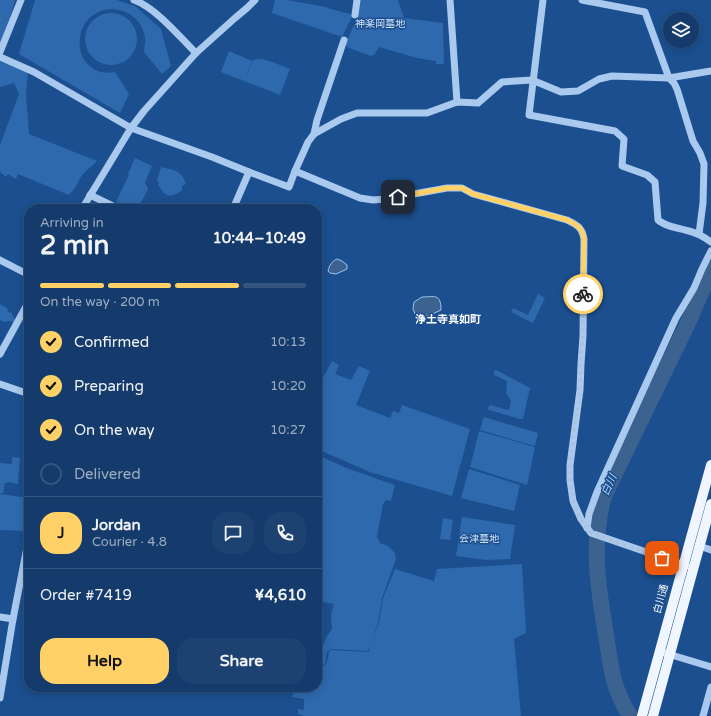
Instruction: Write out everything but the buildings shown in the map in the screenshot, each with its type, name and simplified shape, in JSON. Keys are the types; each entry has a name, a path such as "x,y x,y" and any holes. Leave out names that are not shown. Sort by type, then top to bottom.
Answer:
{"main road":[{"name":"白川通","path":"642,716 711,465"},
{"path":"653,716 711,504"}],"street":[{"path":"0,52 21,0"},
{"path":"134,0 144,4 196,53"},
{"path":"355,15 357,0"},
{"path":"450,0 457,102"},
{"path":"543,0 532,80 529,115 615,131 624,139 622,166 647,176 655,182 658,220 662,224 699,234 711,242"},
{"path":"582,0 645,12 669,78 677,89 693,141 704,164 703,203 699,234"},
{"path":"85,204 131,128 158,94 196,53 254,1"},
{"path":"314,134 317,120 344,40"},
{"path":"0,57 40,75 131,128 289,187 308,142 314,134 341,119 357,113 426,112 457,102 478,103 502,82 532,80 561,92 578,91 599,79 612,76 669,78 711,71"},
{"path":"295,171 360,198 373,200 434,190 462,188 473,194 567,220 578,225 582,231 584,239 583,336 580,364 580,401 575,420 570,465 570,480 573,501 589,530 600,536 693,568"},
{"path":"235,204 249,172"},
{"path":"90,195 109,204"},
{"path":"589,530 589,514 597,492 676,318 694,288 711,251"},
{"path":"0,260 24,272"},
{"path":"0,354 24,310"},
{"path":"0,384 24,392"},
{"path":"699,546 711,550"},
{"path":"0,698 24,563"},
{"path":"0,617 13,619"},
{"path":"659,652 711,667"},
{"path":"703,716 711,687"}],"green space":[{"path":"0,0 15,0 0,48"},
{"path":"35,0 117,0 135,6 161,29 171,66 162,74 144,52 145,37 140,25 133,16 123,11 112,9 101,11 91,17 84,26 80,38 81,53 85,61 95,70 106,73 115,72 129,94 120,113 19,54"},
{"name":"神楽岡墓地","path":"275,0 286,0 327,7 353,15 342,37 272,13"},
{"name":"神楽岡墓地","path":"360,0 398,0 404,18 443,23 444,64 436,64 436,61 417,58 379,47 374,55 371,56 349,48 345,45 358,16"},
{"path":"106,13 116,13 130,20 137,34 137,44 130,58 116,65 106,65 96,61 89,54 85,44 85,34 89,24 96,17"},
{"path":"229,51 252,61 246,76 252,62 256,59 265,60 290,69 280,95 221,72"},
{"path":"0,61 28,71 26,94 29,134 97,161 82,175 75,188 69,195 18,174 16,179 8,174 6,177 0,172 0,145 19,94 14,83 0,87"},
{"path":"135,158 152,166 145,182 148,189 140,204 120,204 116,202 129,175 128,174"},
{"path":"161,167 174,170 183,177 186,184 182,186 182,190 170,195 163,192 158,185 159,183 157,180"},
{"path":"538,294 545,298 533,323 511,312 513,308 528,315"},
{"path":"0,304 7,308 8,312 12,313 15,320 14,322 5,322 0,320"},
{"path":"332,361 339,365 335,374 351,380 359,366 370,371 356,405 390,418 393,411 399,413 402,405 470,429 452,496 370,472 322,451 322,380"},
{"path":"496,370 530,388 523,419 488,409 491,405 507,410 509,409 511,401 506,393 507,381 494,375 494,371"},
{"path":"484,417 538,433 535,446 480,430"},
{"path":"479,431 535,447 527,485 470,467"},
{"path":"12,457 20,458 18,484 8,482 5,483 3,493 0,493 0,463 12,464"},
{"path":"322,457 349,469 395,485 391,501 386,500 383,504 377,537 380,543 388,546 395,553 396,559 382,598 378,623 368,651 331,649 327,652 325,664 322,665 322,649 326,638 332,629 331,614 334,604 322,602"},
{"path":"469,469 520,485 514,511 461,498"},
{"path":"0,494 24,497 24,531 0,530"},
{"name":"会津墓地","path":"462,517 515,525 510,559 486,560 456,556"},
{"path":"443,518 453,520 450,540 440,539"},
{"path":"522,564 526,633 514,639 521,716 304,716 298,714 298,709 304,710 304,699 292,697 293,692 322,692 322,667 326,664 329,655 328,653 331,650 369,652 370,644 379,623 383,598 395,569 434,581 437,569"}],"shaded area":[{"path":"337,259 347,265 347,269 336,274 330,273 328,271 330,266"},
{"path":"422,297 438,298 441,305 441,310 428,316 416,316 413,309 414,302"}],"waterway":[{"name":"白川","path":"630,716 619,696 613,677 600,600 597,566 600,514 604,496 688,323 711,270"}],"way so far":[{"path":"583,294 580,401 575,420 570,465 570,480 573,501 580,519 591,533 662,558"}],"district":[{"name":"浄土寺真如町","path":"448,319"}],"route":[{"path":"398,197 447,188 462,188 473,194 567,220 578,225 582,231 584,239 583,294"}]}
